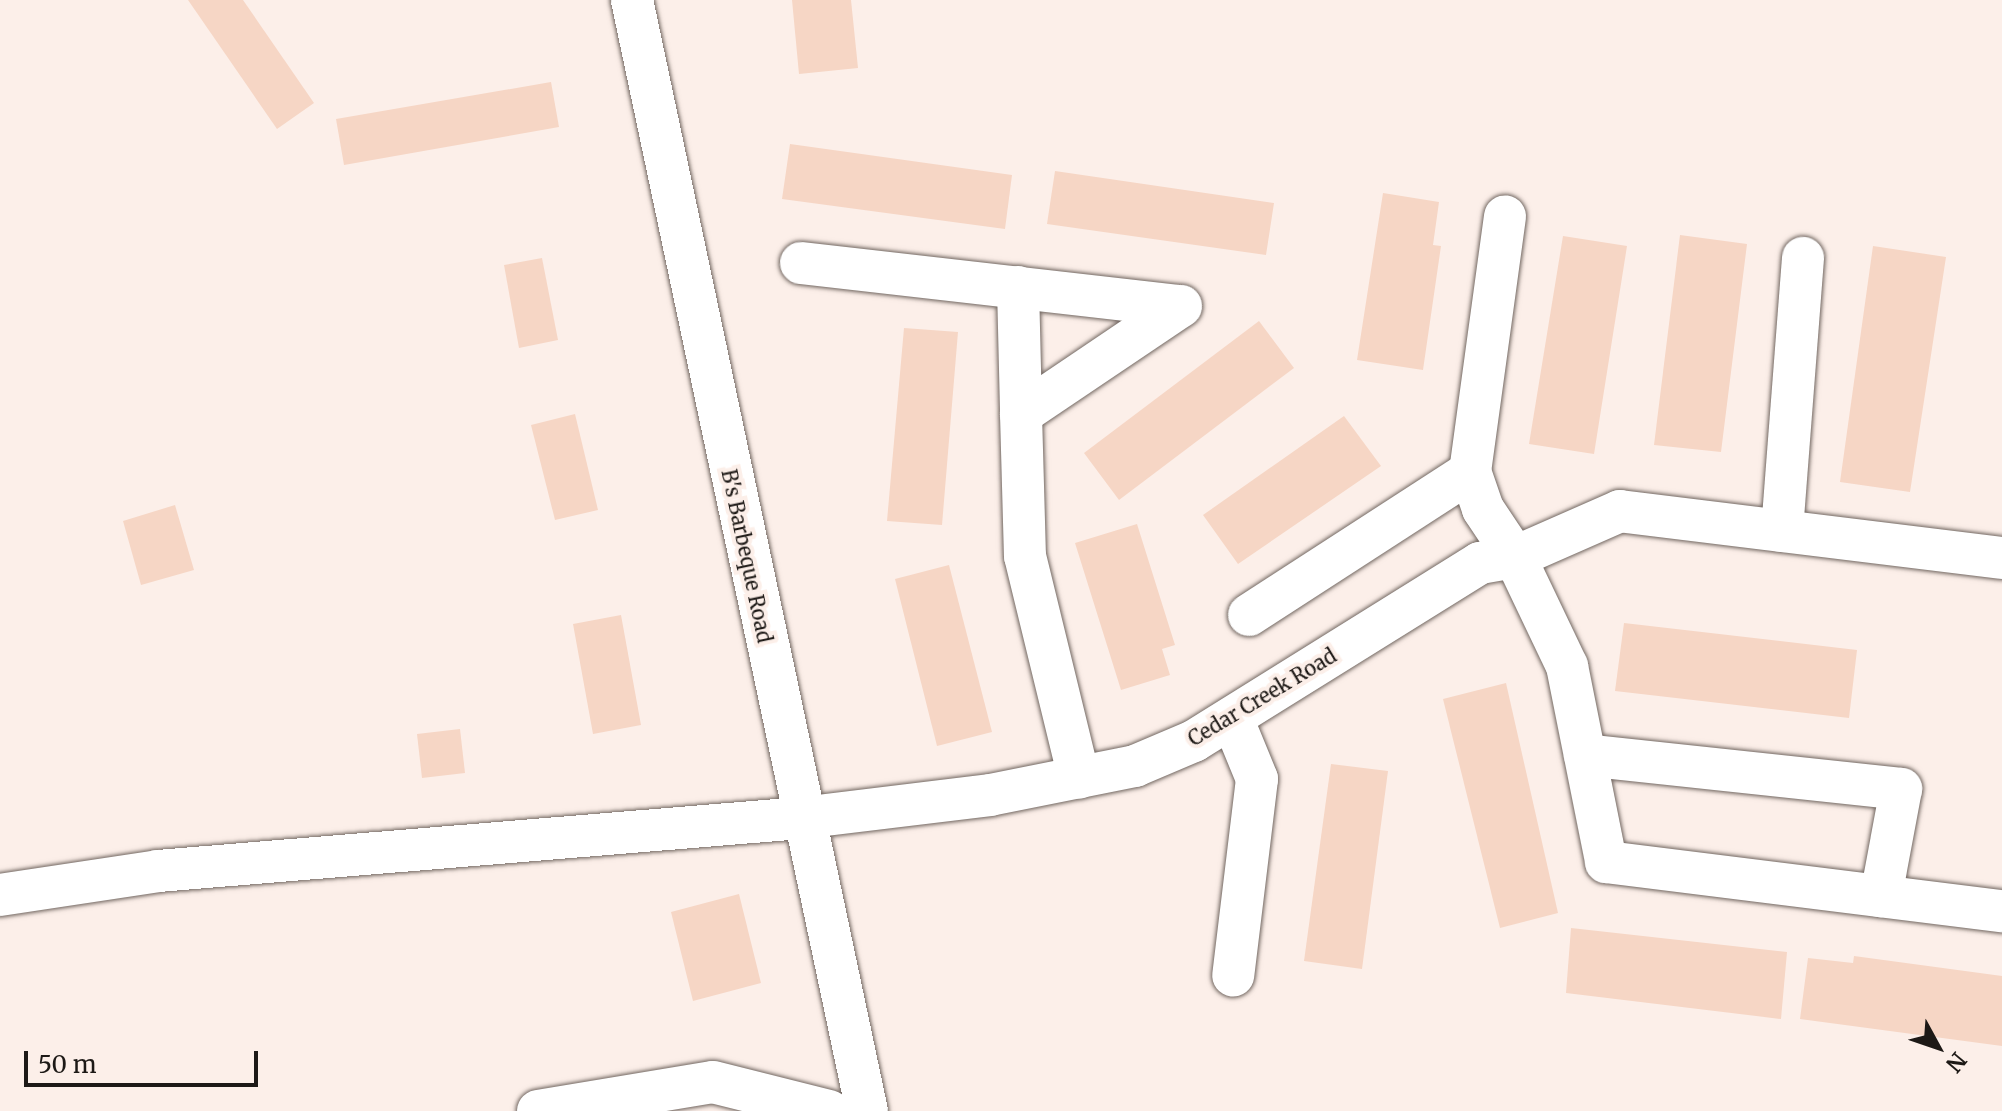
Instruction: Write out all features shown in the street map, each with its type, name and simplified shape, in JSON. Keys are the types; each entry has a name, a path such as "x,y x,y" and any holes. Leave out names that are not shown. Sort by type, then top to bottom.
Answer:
{"street":[{"name":"B's Barbeque Road","path":"632,0 801,818 867,1111"},
{"path":"1505,216 1470,472 1483,509 1515,557 1567,666 1606,862 2002,911"},
{"path":"1782,531 1803,258"},
{"path":"801,263 1181,306 1021,414"},
{"path":"1018,287 1025,556 1079,777"},
{"path":"1249,615 1470,472"},
{"name":"Cedar Creek Road","path":"0,895 158,871 801,818 1135,766 1232,718 1480,563 1515,557 1620,511 2002,558"},
{"path":"1232,718 1257,779 1233,976"},
{"path":"1585,755 1901,789 1881,896"},
{"path":"538,1111 713,1082 829,1111"}],"building":[{"path":"188,0 243,0 314,103 277,129"},
{"path":"792,0 851,0 858,68 799,74"},
{"path":"551,82 559,127 344,165 336,119"},
{"path":"790,144 1012,175 1005,229 782,199"},
{"path":"1055,171 1274,203 1266,255 1047,224"},
{"path":"1383,193 1439,202 1433,245 1441,246 1423,370 1357,360"},
{"path":"1680,235 1747,244 1721,452 1654,445"},
{"path":"1563,236 1627,246 1594,454 1529,444"},
{"path":"1873,246 1946,257 1910,492 1840,482"},
{"path":"542,258 558,340 519,348 504,265"},
{"path":"1259,321 1294,368 1119,500 1084,453"},
{"path":"904,328 958,332 942,525 887,521"},
{"path":"575,414 598,510 555,520 531,425"},
{"path":"1344,416 1381,466 1238,564 1203,515"},
{"path":"175,505 194,570 141,585 123,521"},
{"path":"1137,524 1175,645 1162,649 1170,675 1121,690 1075,543"},
{"path":"949,565 992,732 937,746 895,579"},
{"path":"621,615 641,725 593,734 573,624"},
{"path":"1624,623 1857,650 1849,718 1615,691"},
{"path":"1506,683 1558,913 1500,928 1443,699"},
{"path":"460,729 465,773 422,778 417,734"},
{"path":"1331,764 1388,771 1362,969 1304,961"},
{"path":"739,894 761,983 693,1001 671,912"},
{"path":"1571,928 1787,952 1781,1019 1566,993"},
{"path":"1854,956 2002,976 2002,1046 1800,1019 1808,958 1853,963"}]}
